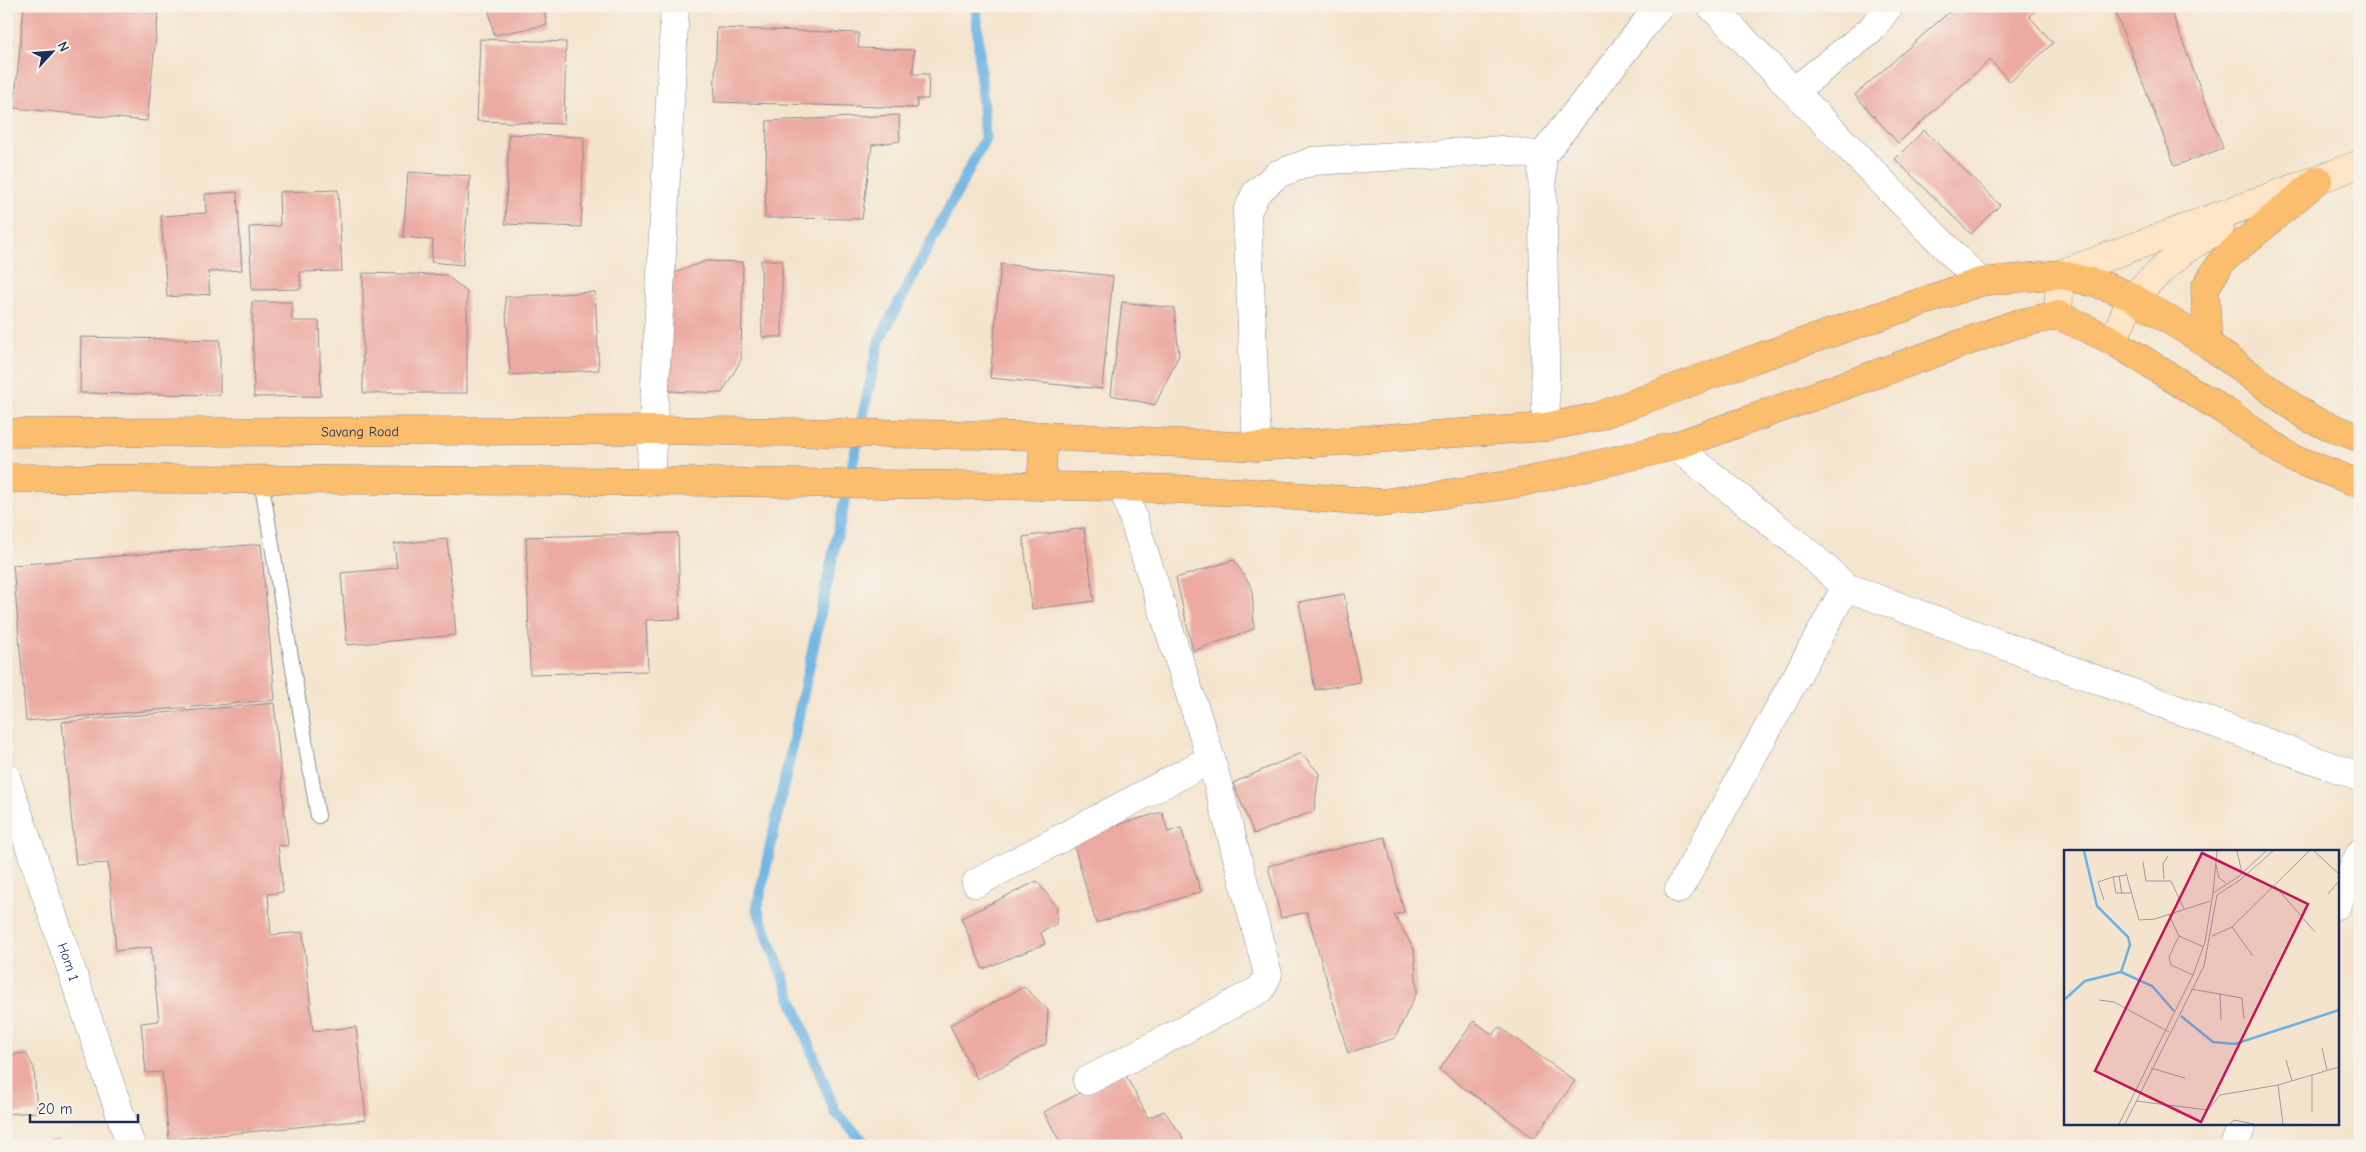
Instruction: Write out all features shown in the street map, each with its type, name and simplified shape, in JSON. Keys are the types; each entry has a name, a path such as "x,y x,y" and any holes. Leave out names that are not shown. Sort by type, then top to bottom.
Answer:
{"main road":[{"path":"2208,344 2205,288 2222,261 2318,180"},
{"name":"Savang Road","path":"6,433 651,430 1044,436 1257,447 1546,427 1596,417 1757,358 1980,282 2060,274 2108,286 2132,297 2208,344 2310,419 2360,438"},
{"path":"6,478 713,482 1123,487 1242,492 1382,503 1514,484 1675,446 2016,324 2058,315 2114,341 2226,412 2290,457 2360,484"},
{"path":"1041,486 1044,436"}],"street":[{"path":"650,482 651,430 675,6"},
{"path":"1546,427 1542,156 1659,6"},
{"path":"1711,6 1980,282"},
{"path":"1794,91 1870,30 1889,6"},
{"path":"1257,447 1247,212 1256,193 1278,174 1313,161 1502,150 1542,156"},
{"path":"2058,315 2060,274 2360,164"},
{"path":"2114,341 2132,297 2182,252 2231,222 2318,180"},
{"path":"1675,446 1804,549 1846,587 2360,777"},
{"path":"1087,1081 1261,990 1268,974 1211,759 1123,487"},
{"path":"1679,889 1846,587"},
{"path":"976,883 1211,759"},
{"name":"Hom 1","path":"6,777 131,1146"},
{"path":"2338,903 2360,853"},
{"path":"2234,1146 2243,1124"}],"lane":[{"path":"261,480 318,816"}],"building":[{"path":"24,6 159,6 147,121 14,108"},
{"path":"488,6 543,6 547,25 494,35"},
{"path":"1956,6 2041,6 2029,16 2053,43 2010,82 1990,60 1898,143 1855,95"},
{"path":"2113,6 2169,6 2223,148 2175,166"},
{"path":"717,28 859,33 858,48 914,50 913,74 929,74 928,99 917,99 917,108 714,102"},
{"path":"480,39 566,42 564,124 477,121"},
{"path":"899,115 900,141 872,145 862,219 765,218 767,121"},
{"path":"1924,130 2000,205 1971,234 1895,159"},
{"path":"509,134 584,137 581,227 505,224"},
{"path":"408,172 470,176 463,265 431,262 433,240 403,237"},
{"path":"338,190 342,271 300,272 301,289 252,290 249,227 280,226 279,192"},
{"path":"237,192 242,270 208,272 210,294 167,297 161,216 206,213 205,194"},
{"path":"761,260 782,260 782,337 762,337"},
{"path":"706,261 743,262 741,360 722,393 667,391 671,274"},
{"path":"1001,264 1113,276 1102,389 990,378"},
{"path":"363,273 446,275 467,292 467,393 363,393"},
{"path":"595,292 599,370 510,375 505,297"},
{"path":"252,302 292,302 292,321 319,321 321,396 254,397"},
{"path":"1122,302 1174,308 1179,355 1155,405 1111,395"},
{"path":"81,337 220,340 220,395 80,393"},
{"path":"1084,528 1094,601 1032,609 1023,537"},
{"path":"678,533 680,619 646,620 648,671 530,674 526,537"},
{"path":"447,539 456,635 347,645 341,573 397,568 394,544"},
{"path":"261,544 275,700 26,721 13,565"},
{"path":"1234,560 1252,588 1254,629 1193,651 1176,578"},
{"path":"1344,594 1360,682 1315,690 1299,602"},
{"path":"274,703 288,846 278,845 283,892 268,894 271,935 303,932 313,1031 356,1027 366,1120 169,1140 162,1072 146,1073 141,1023 159,1021 151,947 116,951 108,863 76,865 62,722"},
{"path":"1301,753 1319,773 1314,811 1254,834 1233,783"},
{"path":"1162,812 1168,832 1181,828 1201,892 1096,923 1072,838"},
{"path":"1385,837 1404,912 1394,915 1414,949 1417,992 1395,1038 1348,1053 1307,912 1281,918 1268,866"},
{"path":"1037,881 1057,907 1056,924 1041,932 1045,944 983,969 961,918"},
{"path":"1024,987 1048,1010 1046,1044 977,1079 950,1025"},
{"path":"1474,1021 1493,1035 1499,1027 1575,1081 1534,1138 1439,1070"},
{"path":"26,1053 34,1068 37,1112 6,1114 6,1055"},
{"path":"1123,1070 1148,1118 1164,1111 1181,1134 1185,1146 1062,1146 1044,1112"},
{"path":"59,1138 61,1146 33,1146 33,1145"}],"waterway":[{"path":"868,1146 835,1112 757,909 879,341 985,139 976,6"}]}
